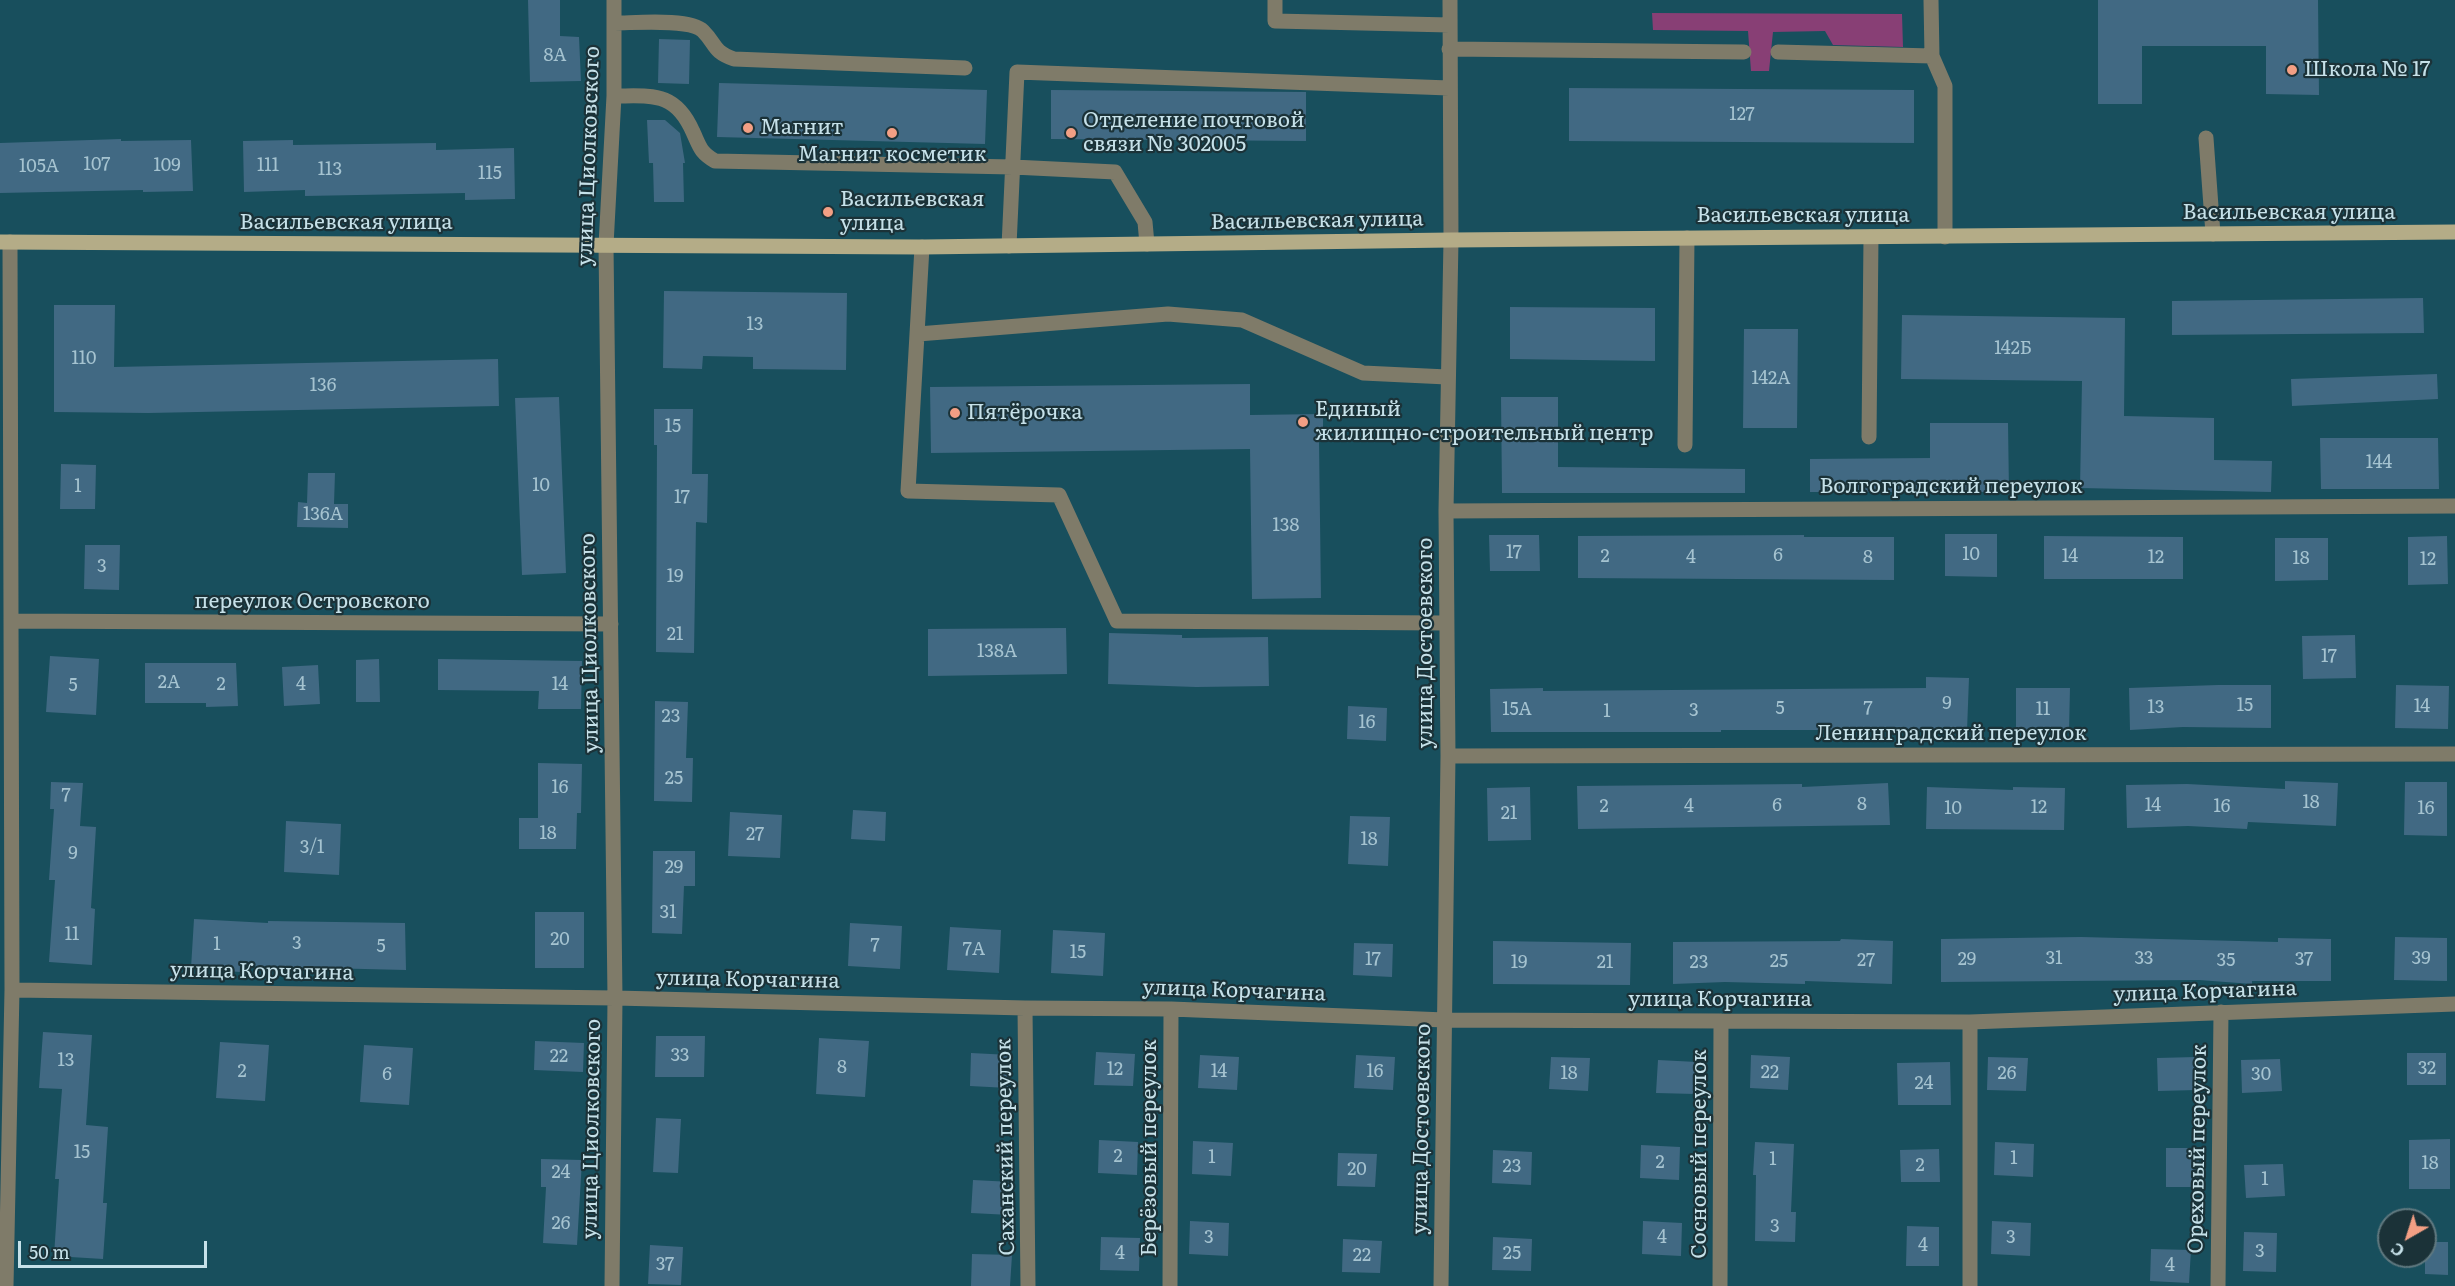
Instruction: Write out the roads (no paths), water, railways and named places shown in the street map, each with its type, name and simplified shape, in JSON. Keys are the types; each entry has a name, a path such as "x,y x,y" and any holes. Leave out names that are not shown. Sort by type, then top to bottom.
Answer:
{"main road":[{"name":"Васильевская улица","path":"5,242 922,247 1451,240 2455,232"}],"street":[{"name":"улица Циолковского","path":"612,1286 615,998 606,245 614,96 614,0"},
{"path":"1275,0 1275,21 1450,25"},
{"name":"улица Достоевского","path":"1441,1286 1448,756 1446,511 1451,240 1450,0"},
{"path":"1931,0 1932,56 1945,86 1945,237"},
{"path":"615,23 691,24 703,31 711,45 723,55 734,60 965,68"},
{"path":"1449,49 1744,52"},
{"path":"1778,52 1932,56"},
{"path":"1009,246 1017,72 1449,88"},
{"path":"614,96 660,96 679,107 692,128 702,153 715,160 1013,167 1114,172 1145,222 1147,244"},
{"path":"2206,138 2213,234"},
{"path":"1869,437 1871,237"},
{"path":"1685,445 1687,238"},
{"path":"5,242 12,621 12,990 6,1286"},
{"path":"922,247 908,491 1059,495 1116,621 1446,624"},
{"path":"918,334 1168,314 1242,320 1363,373 1448,376"},
{"name":"Волгоградский переулок","path":"1446,511 2455,506"},
{"name":"переулок Островского","path":"12,621 611,624"},
{"name":"Ленинградский переулок","path":"1448,756 2455,754"},
{"name":"улица Корчагина","path":"12,990 615,998 1025,1008 1171,1009 1445,1020 1970,1022 2455,1004"},
{"name":"Саханский переулок","path":"1025,1008 1028,1286"},
{"name":"Берёзовый переулок","path":"1170,1286 1171,1009"},
{"name":"Ореховый переулок","path":"2218,1286 2221,1012"},
{"name":"Сосновый переулок","path":"1720,1286 1721,1021"},
{"path":"1970,1022 1970,1286"}],"place":[{"name":"Школа № 17","path":"2292,70"},
{"name":"Магнит","path":"748,128"},
{"name":"Магнит косметик","path":"892,133"},
{"name":"Отделение почтовой связи № 302005","path":"1071,133"},
{"name":"Васильевская улица","path":"828,212"},
{"name":"Пятёрочка","path":"955,413"},
{"name":"Единый жилищно-строительный центр","path":"1303,422"}]}
